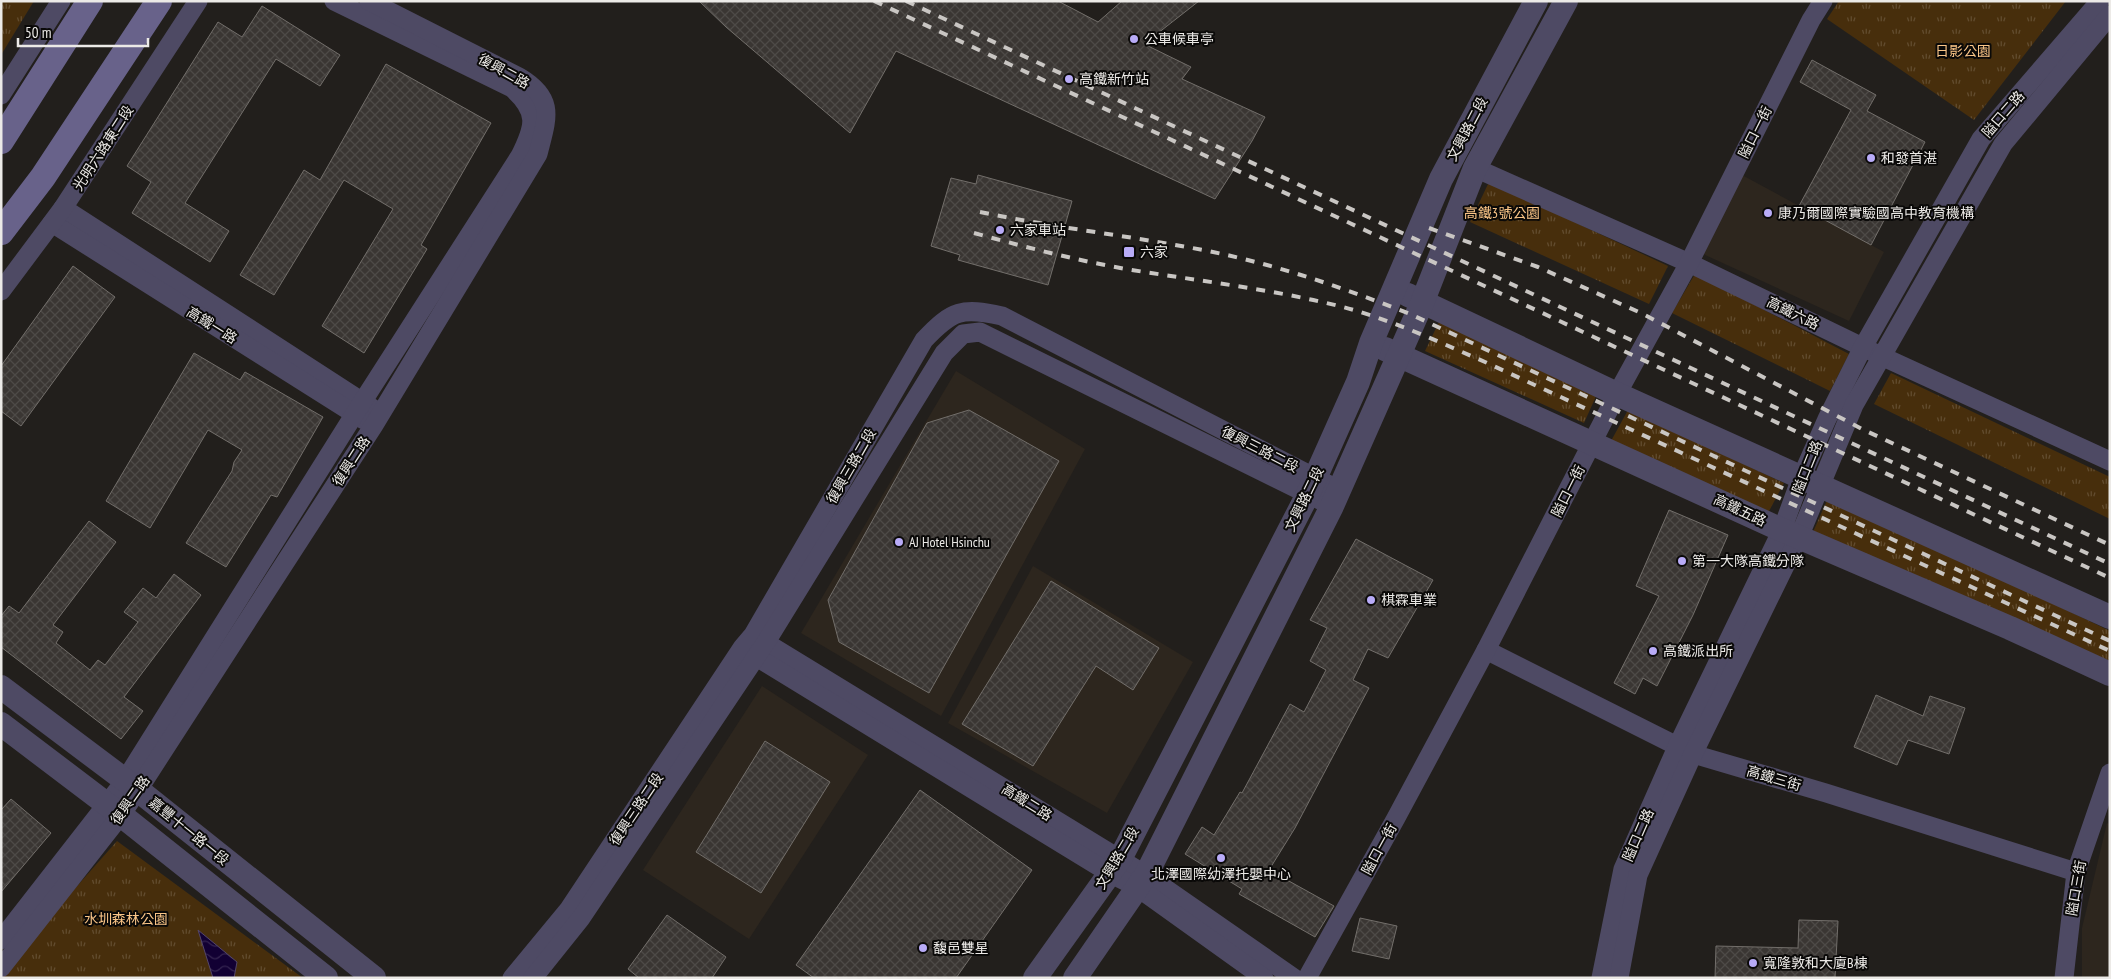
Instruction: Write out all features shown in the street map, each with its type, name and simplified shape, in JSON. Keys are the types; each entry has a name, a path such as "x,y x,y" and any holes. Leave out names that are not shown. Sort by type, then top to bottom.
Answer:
{"main road":[{"path":"1,141 90,1"},
{"path":"1,232 43,178 159,1"}],"street":[{"path":"1,95 60,1"},
{"name":"光明六路東二段","path":"1,291 63,208 198,1"},
{"name":"復興二路","path":"131,786 358,409 520,156 530,136 532,118 526,101 512,88 334,1"},
{"name":"復興二路","path":"1,968 131,786 378,419 538,154 547,117 544,102 538,91 528,83 369,1"},
{"name":"隘口一街","path":"1307,978 1486,650 1617,394 1689,263 1811,20 1823,1"},
{"name":"隘口二路","path":"1601,978 1623,869 1685,750 1790,533 1810,482 1846,401 1863,347 1981,139 2100,1"},
{"name":"文興路二段","path":"1075,978 1142,881 1336,498 1422,303 1475,168 1551,4"},
{"name":"文興路二段","path":"1035,978 1115,866 1311,486 1358,382 1372,343 1441,179 1551,4"},
{"name":"隘口二路","path":"1846,401 1881,356 2003,144 2110,15"},
{"name":"高鐵六路","path":"1475,168 1689,263 1881,356 2110,462"},
{"name":"高鐵一路","path":"63,208 358,409"},
{"name":"高鐵一路","path":"52,223 358,409 378,419"},
{"path":"1395,289 1617,394 2110,617"},
{"name":"復興三路二段","path":"532,978 581,918 754,645 924,340 939,324 952,315 976,310 1002,316 1336,498"},
{"name":"高鐵五路","path":"1372,343 1790,533 2010,628 2110,674"},
{"name":"復興三路二段","path":"512,978 570,909 754,645"},
{"name":"高鐵二路","path":"754,645 1142,881 1294,978"},
{"name":"高鐵三街","path":"1486,650 1685,750 2076,872"},
{"name":"嘉豐十一路一段","path":"1,687 131,786 374,978"},
{"path":"1,724 114,810 326,978"},
{"name":"隘口二路","path":"1619,978 1638,875 1685,750"},
{"name":"隘口三街","path":"2064,978 2076,872 2110,774"},
{"name":"復興二路","path":"1,940 114,810"},
{"name":"高鐵二路","path":"1142,881 1264,978"}],"shaded area":[{"name":"康乃爾國際實驗國高中教育機構","path":"1742,175 1884,252 1849,321 1703,254"},
{"path":"956,371 1085,449 941,716 801,633"},
{"path":"1033,566 1193,662 1107,813 948,723"},
{"path":"762,686 868,755 749,939 643,870"},
{"path":"2107,823 2110,824 2110,978 2082,978 2082,928"}],"green space":[{"path":"1,1 34,1 1,55"},
{"name":"日影公園","path":"1839,1 2066,1 1974,120 1827,19"},
{"name":"高鐵3號公園","path":"1489,182 1668,266 1649,304 1470,222"},
{"path":"1695,274 1849,354 1830,391 1672,313"},
{"path":"1439,322 1597,394 1584,423 1425,351"},
{"path":"1891,373 2110,477 2110,519 1874,404"},
{"path":"1628,410 1784,483 1768,513 1611,441"},
{"path":"1829,496 2110,631 2110,664 1813,532"},
{"name":"水圳森林公園","path":"117,841 303,978 1,978 1,972"}],"water":[{"path":"198,930 237,962 234,978 213,978"}],"building":[{"name":"高鐵新竹站","path":"699,1 1058,1 1098,22 1122,1 1199,1 1144,44 1191,67 1182,79 1265,117 1215,199 896,51 850,133 726,27"},
{"path":"262,6 340,55 320,86 276,59 185,203 229,231 210,262 132,213 151,182 127,166 218,22 242,37"},
{"name":"和發首湛","path":"1812,60 1876,95 1867,111 1925,142 1871,245 1799,206 1851,110 1800,82"},
{"path":"386,64 491,123 421,245 427,249 364,353 322,326 393,209 344,180 274,295 240,275 304,170 320,180"},
{"name":"六家車站","path":"978,175 1072,201 1048,285 958,260 960,255 931,246 951,178 976,184"},
{"path":"73,266 115,297 21,426 1,411 1,366"},
{"path":"194,353 240,380 245,372 323,417 277,497 271,495 226,567 186,543 232,471 234,462 242,450 208,430 150,528 106,501"},
{"path":"969,410 1059,461 929,693 839,642 828,600 927,423"},
{"path":"1669,510 1728,535 1693,615 1657,686 1643,678 1635,694 1614,683 1659,596 1636,586"},
{"path":"89,521 116,542 53,625 63,632 56,643 90,670 98,660 105,665 138,622 124,612 143,588 156,598 174,574 201,595 124,697 143,711 121,739 1,647 1,616 9,606 19,613"},
{"path":"1356,539 1433,580 1388,658 1368,649 1353,680 1369,688 1295,828 1269,870 1334,906 1315,937 1239,894 1242,889 1185,854 1202,827 1214,835 1240,792 1242,793 1290,704 1304,712 1326,670 1310,661 1327,628 1310,620"},
{"path":"1051,581 1159,648 1133,690 1096,666 1033,766 962,724"},
{"path":"1876,695 1923,716 1930,696 1965,708 1949,754 1908,740 1897,765 1854,747"},
{"path":"765,741 830,782 761,893 696,852"},
{"path":"920,790 1032,870 956,978 814,978 796,965"},
{"path":"11,799 51,833 1,892 1,810"},
{"path":"667,915 726,957 712,978 639,978 628,969"},
{"path":"1360,918 1397,926 1389,959 1352,951"},
{"path":"1799,920 1838,921 1835,978 1715,978 1716,946 1798,948"}],"railway":[{"path":"874,1 2110,578"},
{"path":"906,1 2110,564"},
{"path":"980,212 1208,251 1260,263 1336,286 1385,304 2110,641"},
{"path":"1429,228 1538,267 1641,313 1862,429 2110,545"},
{"path":"974,233 1050,253 1126,269 1262,290 1316,301 1361,312 1397,325 1485,362 2110,651"}],"place":[{"name":"公車候車亭","path":"1134,39"},
{"name":"高鐵新竹站","path":"1069,79"},
{"name":"和發首湛","path":"1871,158"},
{"name":"康乃爾國際實驗國高中教育機構","path":"1768,213"},
{"name":"六家車站","path":"1000,230"},
{"name":"六家","path":"1129,252"},
{"name":"AJ Hotel Hsinchu","path":"899,542"},
{"name":"第一大隊高鐵分隊","path":"1682,561"},
{"name":"棋霖車業","path":"1371,600"},
{"name":"高鐵派出所","path":"1653,651"},
{"name":"北澤國際幼澤托嬰中心","path":"1221,858"},
{"name":"馥邑雙星","path":"923,948"},
{"name":"寬隆敦和大廈B棟","path":"1753,963"}]}
